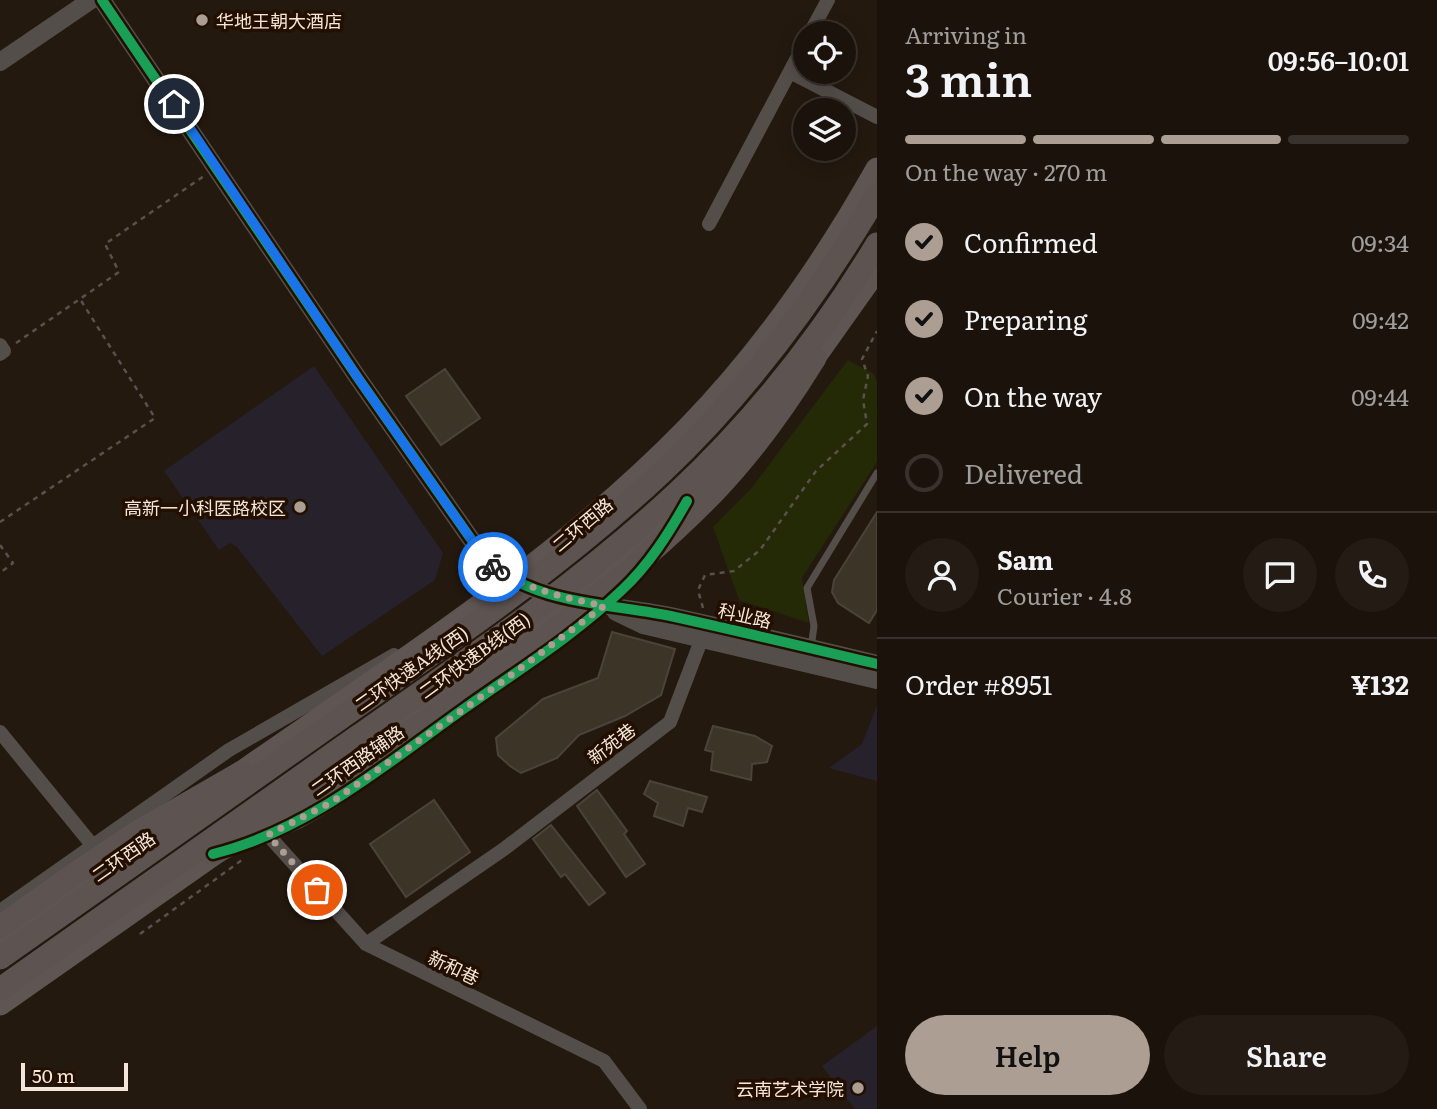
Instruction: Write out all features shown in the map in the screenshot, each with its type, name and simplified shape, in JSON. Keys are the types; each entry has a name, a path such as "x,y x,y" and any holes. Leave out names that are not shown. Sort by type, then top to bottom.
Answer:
{"highway":[{"name":"二环快速A线(西)","path":"0,958 548,569 620,510 680,455 731,401 785,335 822,284 877,195"},
{"path":"214,854 325,791 551,631 630,568 696,510 737,466 790,397 875,256"},
{"name":"二环快速B线(西)","path":"0,989 473,656 614,549 678,491 750,418 813,340 875,256"},
{"path":"0,927 146,827 360,704"}],"main road":[{"name":"二环西路","path":"0,942 451,625 512,580 633,482 721,392 797,297 877,169"},
{"path":"0,1004 571,599 687,501 742,445 792,388 839,327 875,256"}],"street":[{"path":"0,62 91,0"},
{"path":"102,0 358,378 485,559 512,580 571,599 604,606"},
{"path":"817,21 828,0"},
{"path":"709,224 793,66"},
{"path":"790,72 877,117"},
{"name":"二环西路辅路","path":"214,854 268,835 332,802 604,606 645,565 687,501"},
{"name":"科业路","path":"604,606 646,610 877,664"},
{"name":"科业路","path":"604,606 643,625 877,680"},
{"path":"0,911 247,739 451,625"},
{"name":"新苑巷","path":"366,944 504,849 670,722 702,638"},
{"path":"0,732 93,846"},
{"name":"新和巷","path":"268,835 366,944 604,1061 640,1109"}],"lane":[{"path":"810,648 814,626 807,588 877,473"}],"path":[{"path":"1,350 119,272 105,244 217,167"},
{"path":"0,522 155,418 80,299"},
{"path":"713,611 702,608 698,590 705,575 734,571 760,550 816,471 867,424 863,400 868,376 862,359 877,331"},
{"path":"0,545 13,563 0,573"},
{"path":"140,934 239,862"}],"shaded area":[{"name":"高新一小科医路校区","path":"314,366 443,553 435,580 322,656 237,547 230,543 219,550 164,471"},
{"path":"877,705 877,781 829,768 862,744"},
{"name":"云南艺术学院","path":"877,1026 877,1109 855,1109 822,1066"}],"green space":[{"path":"848,360 874,374 877,384 877,462 802,578 809,623 739,600 713,527 750,490"}],"building":[{"path":"445,369 480,418 441,445 406,396"},
{"path":"877,512 877,610 869,623 838,603 832,592 834,580"},
{"path":"612,632 675,649 661,695 625,716 579,735 557,758 521,773 510,766 498,755 496,738 543,699 598,678"},
{"path":"713,726 755,736 772,746 767,762 752,764 751,780 711,770 713,752 705,750"},
{"path":"650,781 707,797 702,812 688,808 683,826 654,816 658,803 644,794"},
{"path":"597,790 627,831 624,834 645,864 626,877 577,806"},
{"path":"434,800 470,852 406,897 370,844"},
{"path":"551,825 605,893 589,905 565,874 561,877 533,839"}],"cycle path":[{"path":"102,0 358,378 485,559 526,586 550,594 675,617 877,664"},
{"path":"213,854 282,829 345,793 565,637 604,606 641,570 666,537 687,501"}],"way so far":[{"path":"317,890 268,835 300,821 332,802 604,606 571,599 512,580 493,567"}],"place":[{"name":"华地王朝大酒店","path":"202,20"},
{"name":"高新一小科医路校区","path":"300,507"},
{"name":"云南艺术学院","path":"858,1088"}],"route":[{"path":"174,104 358,378 493,567"}]}
